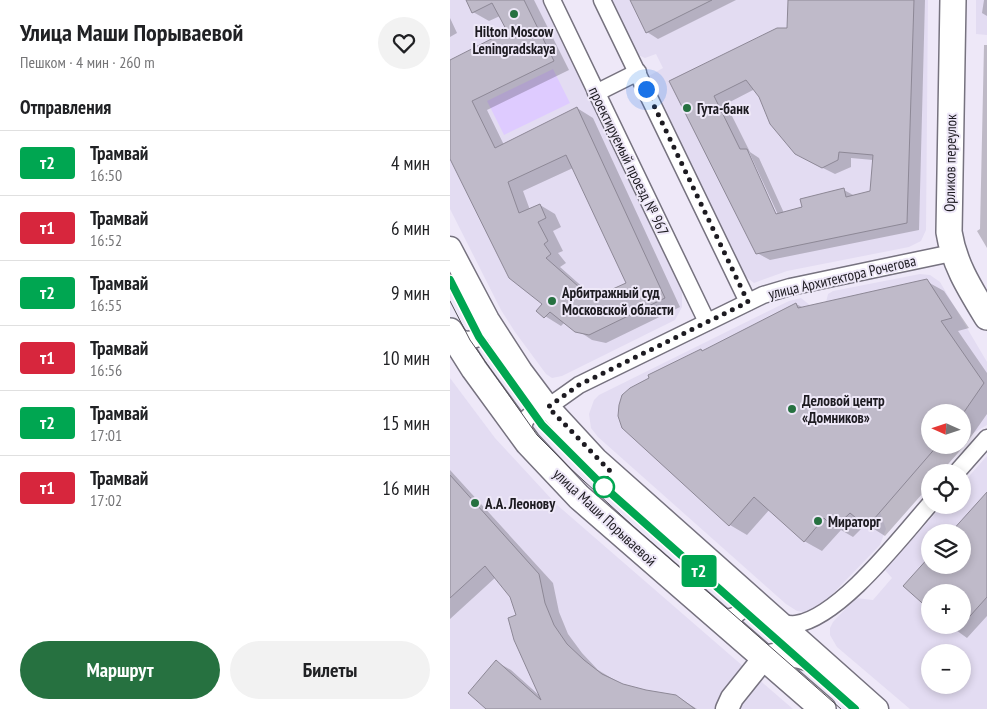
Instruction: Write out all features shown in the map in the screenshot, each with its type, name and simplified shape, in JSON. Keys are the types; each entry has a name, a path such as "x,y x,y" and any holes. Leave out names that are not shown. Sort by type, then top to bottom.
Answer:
{"main road":[{"name":"Орликов переулок","path":"953,0 948,208 952,252 987,317"},
{"path":"450,248 485,314 521,371 552,412 596,459 877,709"},
{"name":"улица Маши Порываевой","path":"450,332 528,443 579,497 823,709"},
{"path":"727,709 732,698 764,658 771,655 787,655 812,660 829,668"}],"street":[{"name":"проектируемый проезд № 967","path":"552,0 707,322"},
{"path":"602,0 748,302"},
{"path":"596,93 638,72"},
{"name":"улица Архитектора Рочегова","path":"552,412 579,385 748,302 790,286 952,252"},
{"path":"450,332 465,340 476,340 485,331 485,314"},
{"path":"528,443 524,438 523,426 528,415 545,410 552,412"},
{"path":"964,464 987,438"},
{"path":"777,622 797,624 829,608 863,580 921,514"},
{"path":"713,614 729,618 739,613 744,604 739,588"}],"shaded area":[{"path":"450,0 542,0 682,289 682,307 675,320 562,376 552,378 546,374 515,332 501,310 450,209"},
{"path":"611,0 928,0 926,230 921,241 909,247 787,271 754,283 745,276 647,77 663,68 656,54 645,58 638,55"},
{"path":"976,0 987,0 987,35 976,34"},
{"path":"553,69 570,103 504,135 487,101"},
{"name":"Деловой центр «Домников»","path":"920,274 930,275 940,282 987,362 987,425 971,434 971,404 921,404 921,454 930,454 880,512 886,529 880,545 817,610 810,613 797,611 786,604 598,437 591,428 589,414 594,400 599,395 789,301 801,298 811,306 826,302 828,294 833,291"},
{"path":"450,378 495,438 556,504 744,667 718,709 450,709"},
{"path":"987,456 987,709 910,709 837,647 830,635 830,628 833,622 856,598 873,600 892,578 885,570 921,530 921,574 971,574 971,524 926,524 935,514 971,514 971,474"},
{"path":"756,677 793,709 734,709"}],"building":[{"path":"466,0 524,0 554,61 472,101 495,148 577,107 665,298 589,335 575,332 550,312 544,318 536,311 542,304 509,278 450,159 450,60 507,31 492,3 472,13","holes":["566,155 626,283 595,297 587,294 546,258 551,254 544,244 548,241 538,222 546,218 540,204 519,213 508,182"]},
{"path":"630,0 712,0 646,33"},
{"path":"788,0 914,0 907,223 756,254 669,81 777,28 787,28","holes":["746,80 759,97 770,124 795,154 822,168 838,160 839,152 873,155 870,191 846,197 844,188 800,199 802,207 776,214 747,149 740,149 714,96"]},
{"name":"Деловой центр «Домников»","path":"927,279 952,318 941,321 984,383 970,404 921,404 921,454 930,454 867,527 850,513 834,528 824,518 804,542 754,497 729,526 622,428 618,416 622,395 630,388 649,378 648,375 701,349 702,351 796,303 798,308"},
{"path":"450,475 539,574 545,603 554,625 567,644 602,674 623,684 676,695 695,709 486,709 468,693 496,660 541,700 514,640 508,618 516,615 510,597 485,566 450,598"},
{"path":"987,492 987,597 971,615 971,584 921,584 921,602 903,586 921,566 921,574 971,574 971,524 958,524 967,514 971,514 971,510"}],"tram line":[{"path":"450,280 479,337 543,425 604,487 855,709"},
{"name":"т2","path":"450,280 479,337 542,425 604,487 855,709"},
{"path":"450,301 470,340 537,435 634,527 841,709"}],"place":[{"name":"Hilton Moscow Leningradskaya","path":"514,14"},
{"name":"Гута-банк","path":"687,108"},
{"name":"Арбитражный суд Московской области","path":"552,301"},
{"name":"Деловой центр «Домников»","path":"792,409"},
{"name":"А.А. Леонову","path":"475,503"},
{"name":"Мираторг","path":"818,521"}],"route":[{"path":"604,487 610,471 596,459 548,407 579,385 748,302 646,89"}]}
